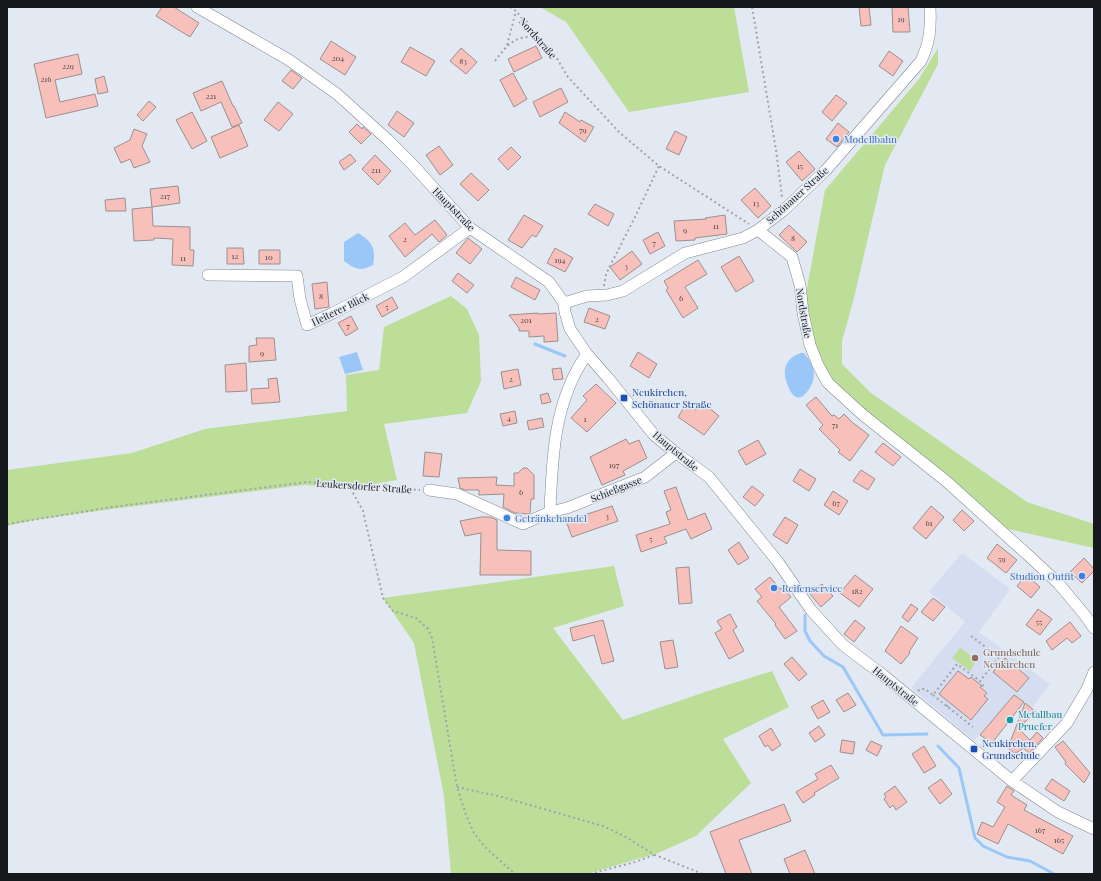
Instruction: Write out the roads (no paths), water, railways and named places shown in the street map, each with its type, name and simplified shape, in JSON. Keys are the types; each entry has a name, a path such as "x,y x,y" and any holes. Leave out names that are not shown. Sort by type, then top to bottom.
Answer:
{"street":[{"name":"Hauptstraße","path":"197,7 289,60 337,94 412,164 470,228 549,282 564,303 570,330 586,354 608,378 654,434 676,453 709,477 778,562 811,610 843,645 883,675 1012,781 1058,812 1094,829"},
{"name":"Schönauer Straße","path":"564,303 587,296 603,295 623,291 685,252 743,238 758,230 784,210 826,170 921,61 928,48 931,25 930,7"},
{"name":"Heiterer Blick","path":"208,275 297,276 300,299 307,325 333,314 402,277 470,228"},
{"name":"Nordstraße","path":"758,230 792,256 800,285 803,313 810,345 818,365 828,383 863,415 946,481 1029,556 1058,583 1094,628"},
{"path":"429,490 457,494 523,524 550,512 551,469 558,424 566,393 586,354"},
{"name":"Schießgasse","path":"550,512 567,508 645,476 676,453"},
{"path":"1012,781 1067,723 1087,689 1094,672"}],"water":[{"path":"358,233 370,243 374,250 373,265 361,269 355,268 344,261 344,242"},
{"path":"357,352 363,370 345,374 339,357"},
{"path":"804,353 811,363 814,377 813,382 807,392 802,396 796,397 790,391 785,377 785,372 791,358"}],"waterway":[{"path":"535,344 565,356"},
{"path":"805,615 805,631 810,641 824,656 843,667 883,735 927,734"},
{"path":"938,746 959,768 975,838 983,846 1007,857 1030,861 1054,874"}],"place":[{"name":"Modellbahn","path":"836,139"},
{"name":"Neukirchen, Schönauer Straße","path":"624,398"},
{"name":"Getränkehandel","path":"507,518"},
{"name":"Studion Outfit","path":"1082,576"},
{"name":"Reifenservice","path":"774,588"},
{"name":"Grundschule Neukirchen","path":"975,658"},
{"name":"Metallbau Pruefer","path":"1010,720"},
{"name":"Neukirchen, Grundschule","path":"974,749"}]}
